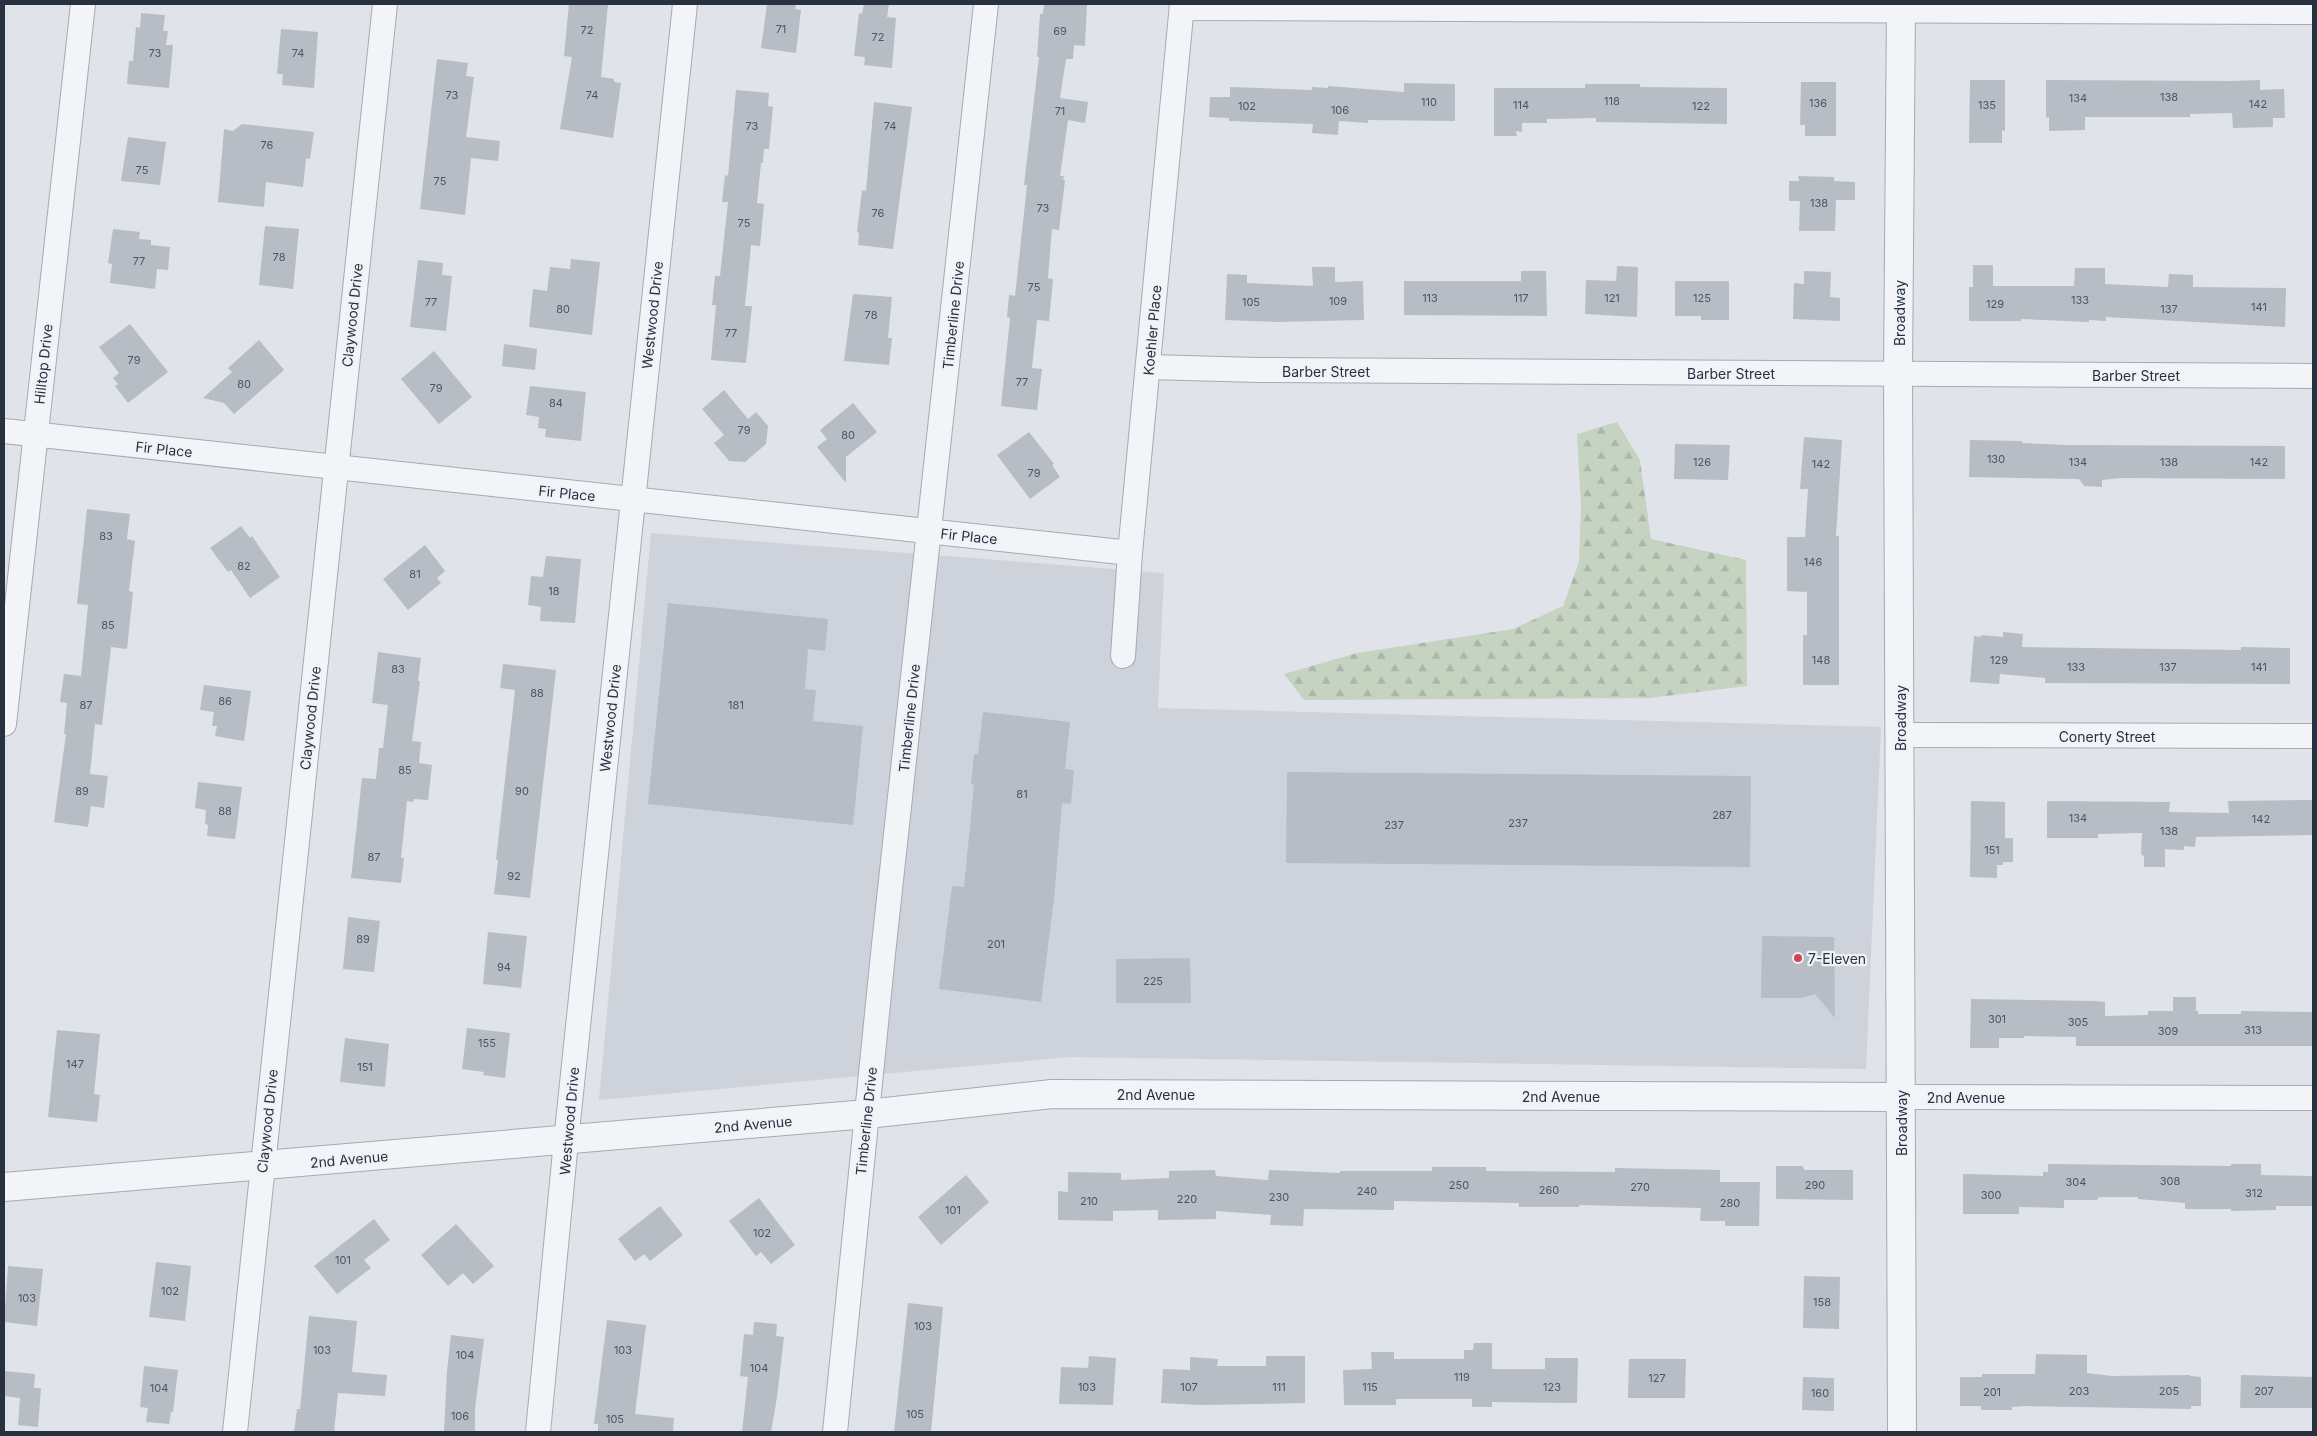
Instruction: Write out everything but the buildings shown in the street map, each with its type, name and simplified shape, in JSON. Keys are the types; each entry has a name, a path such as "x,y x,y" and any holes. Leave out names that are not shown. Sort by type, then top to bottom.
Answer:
{"street":[{"name":"Hilltop Drive","path":"4,724 83,4"},
{"name":"Claywood Drive","path":"235,1432 385,4"},
{"name":"Westwood Drive","path":"538,1432 566,1140 685,4"},
{"name":"Timberline Drive","path":"835,1432 867,1114 986,4"},
{"path":"1182,6 1901,8 2313,12"},
{"name":"Koehler Place","path":"1123,656 1130,553 1182,6"},
{"name":"Broadway","path":"1901,8 1898,374 1902,1432"},
{"name":"Barber Street","path":"1149,367 1258,370 2313,376"},
{"name":"Fir Place","path":"4,431 1130,553"},
{"name":"Conerty Street","path":"1900,735 2313,736"},
{"name":"2nd Avenue","path":"4,1186 262,1166 867,1114 1052,1094 2313,1098"}],"shaded area":[{"path":"651,533 1164,573 1158,708 1881,727 1866,1069 1070,1057 599,1100"}],"green space":[{"path":"1617,422 1640,460 1651,539 1746,560 1747,686 1649,698 1304,700 1284,674 1357,653 1513,629 1563,606 1579,562 1581,507 1577,434"}],"place":[{"name":"7-Eleven","path":"1798,958"}]}
